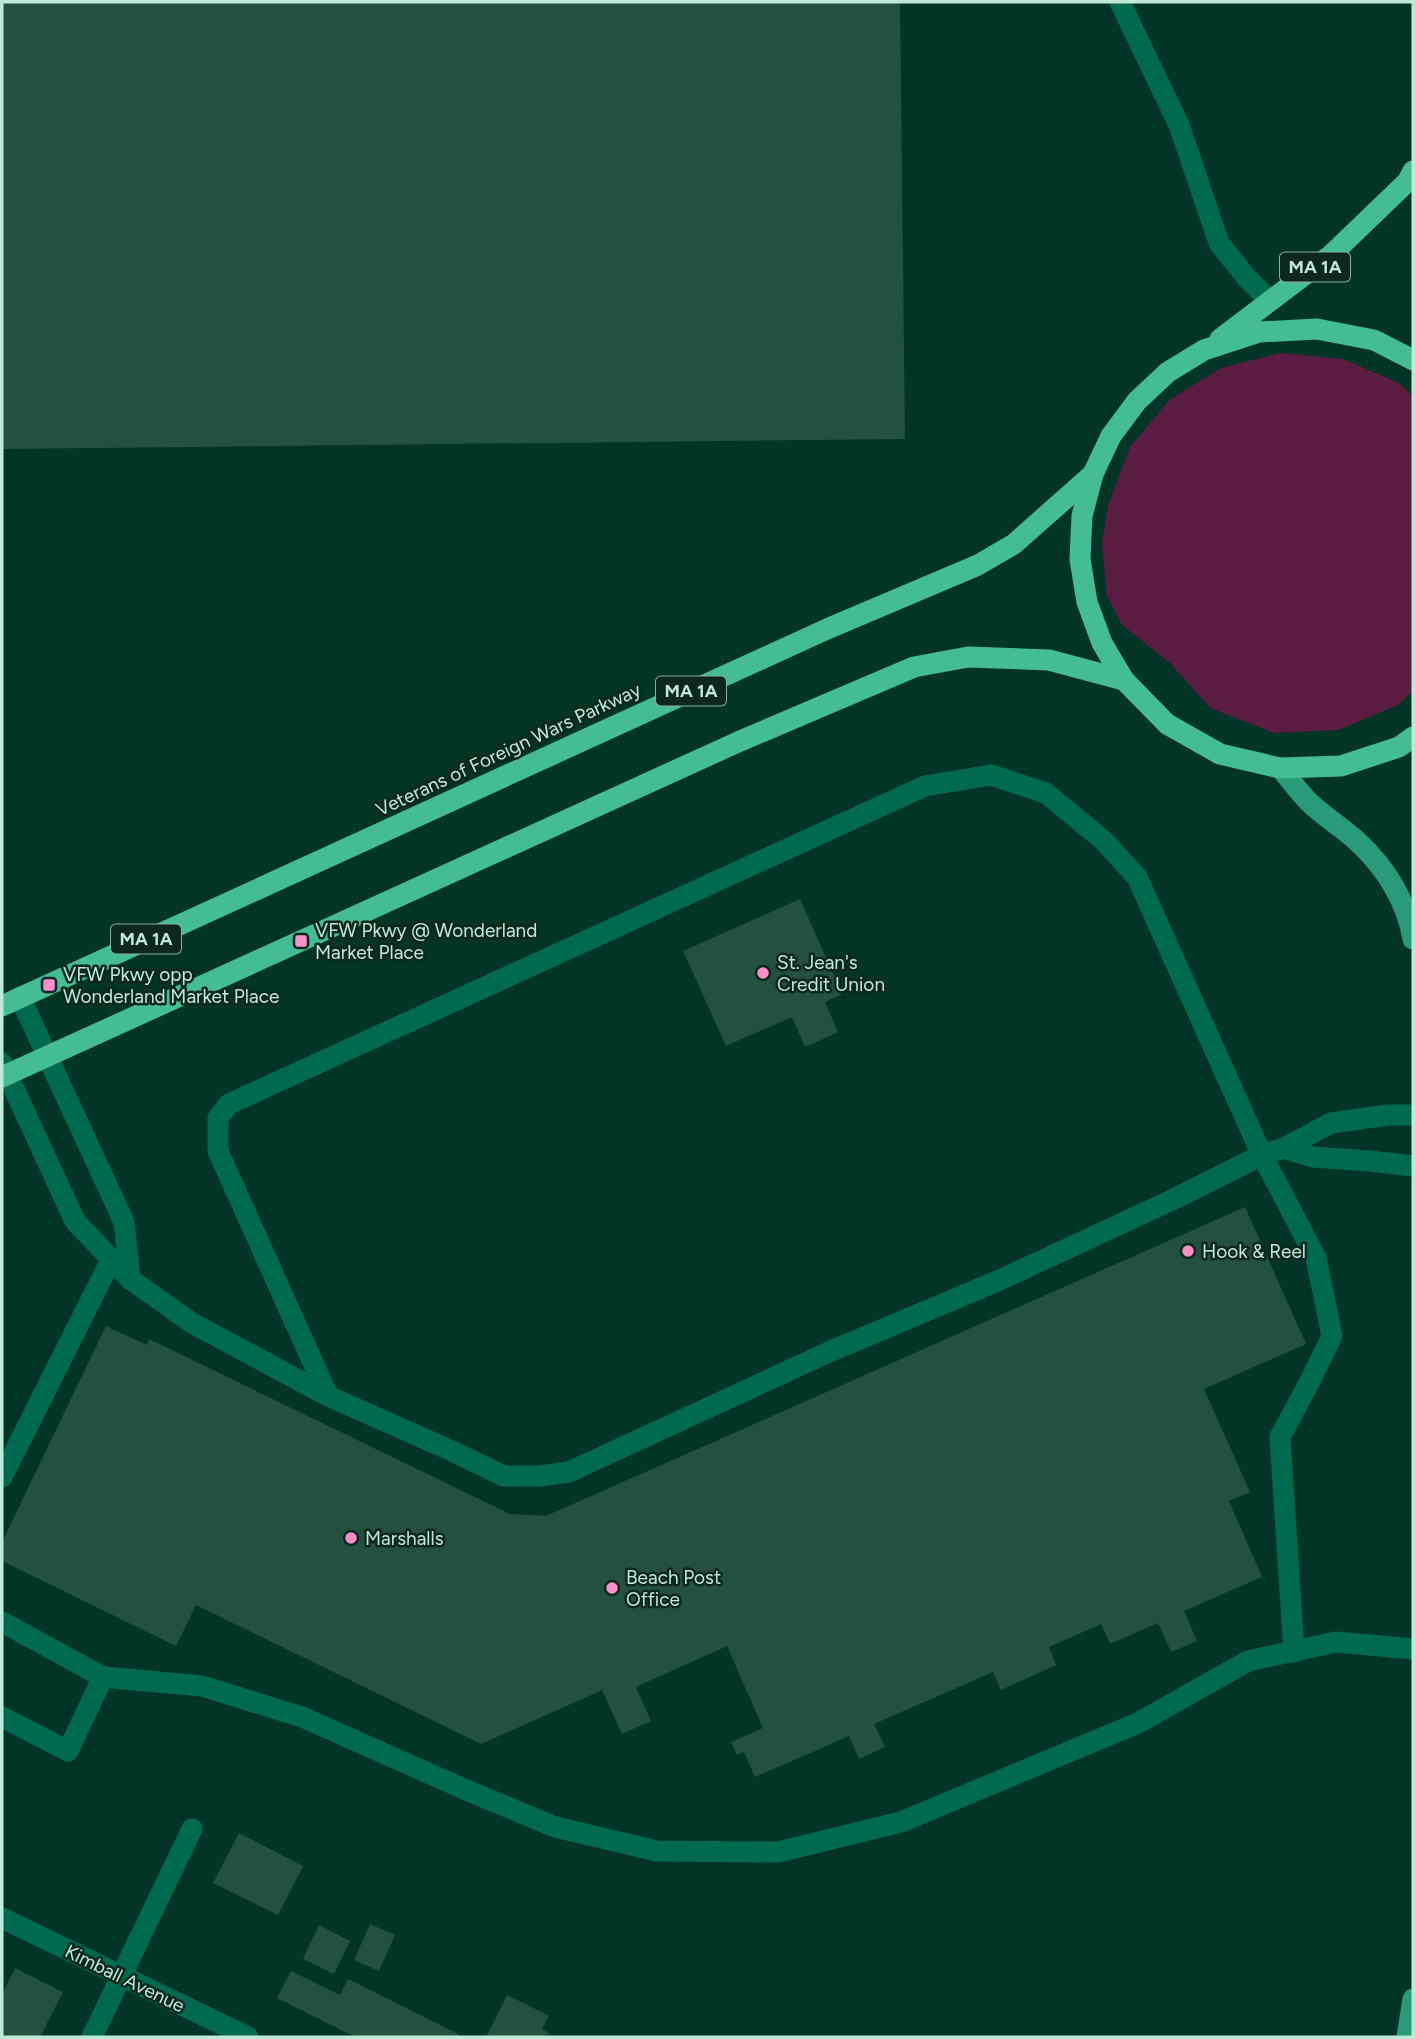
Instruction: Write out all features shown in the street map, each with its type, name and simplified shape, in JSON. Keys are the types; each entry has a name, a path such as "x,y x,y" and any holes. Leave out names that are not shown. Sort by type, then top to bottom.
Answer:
{"highway":[{"name":"MA 1A","path":"1093,474 1111,436 1136,401 1168,372 1204,350 1331,255 1408,181 1413,170"},
{"path":"1204,350 1259,332 1317,328 1374,340 1413,360"},
{"path":"1093,474 1082,516 1080,559 1087,602 1101,643 1124,680 1167,724 1220,754 1280,768 1341,766 1399,747 1413,737"},
{"name":"Veterans of Foreign Wars Parkway","path":"11,1001 827,629 978,565 1014,544 1093,474"},
{"path":"4,1072 48,1056 749,737 914,667 968,657 1049,660 1124,680"}],"main road":[{"path":"1280,768 1308,801 1361,844 1387,876 1401,897 1413,939"},
{"path":"1407,2037 1413,1999"}],"street":[{"path":"1121,2 1179,125 1219,243 1270,302"},
{"path":"328,1396 218,1151 218,1118 229,1104 925,786 990,775 1046,793 1112,850 1137,877 1262,1155 1316,1258 1332,1336 1280,1437 1294,1651"},
{"path":"11,1001 48,1056 124,1222 130,1279"},
{"path":"4,1072 75,1221 130,1279 192,1323 328,1396 504,1476 540,1476 569,1472 829,1352 1002,1279 1331,1123 1388,1115 1413,1115"},
{"path":"1284,1147 1313,1157 1413,1166"},
{"path":"2,1477 8,1448 111,1261"},
{"path":"2,1622 103,1677 202,1686 302,1717 555,1827 657,1851 778,1852 901,1822 1138,1723 1248,1661 1336,1642 1413,1649"},
{"path":"2,1717 68,1751 103,1677"},
{"path":"92,2037 192,1829"},
{"name":"Kimball Avenue","path":"2,1918 248,2037"}],"shaded area":[{"path":"1281,353 1343,359 1399,383 1413,396 1413,691 1398,705 1338,730 1274,733 1210,708 1170,663 1122,625 1107,596 1102,543 1108,505 1130,447 1169,400 1221,368"}],"building":[{"path":"2,2 900,2 905,439 2,449"},
{"name":"St. Jean's Credit Union","path":"800,899 842,994 825,1002 838,1032 805,1047 792,1017 726,1046 683,951"},
{"path":"1245,1207 1306,1344 1204,1389 1250,1492 1229,1501 1262,1577 1184,1611 1197,1641 1171,1652 1158,1623 1110,1644 1101,1624 1049,1647 1056,1665 1001,1690 993,1672 874,1724 885,1747 859,1759 849,1736 755,1777 744,1752 737,1755 731,1742 763,1728 727,1646 636,1687 651,1721 622,1734 602,1690 481,1744 196,1605 176,1646 2,1561 2,1542 106,1326 147,1345 149,1339 510,1514 546,1516"},
{"path":"239,1833 303,1866 278,1915 213,1883"},
{"path":"370,1924 395,1935 379,1971 354,1960"},
{"path":"319,1925 350,1941 334,1974 303,1959"},
{"path":"15,1968 63,1992 40,2037 2,2037 2,1995"},
{"path":"291,1971 340,1995 348,1979 464,2037 355,2037 277,1998"},
{"path":"507,1995 549,2016 542,2029 549,2033 547,2037 486,2037"}],"place":[{"name":"VFW Pkwy @ Wonderland Market Place","path":"301,941"},
{"name":"St. Jean's Credit Union","path":"763,973"},
{"name":"VFW Pkwy opp Wonderland Market Place","path":"49,985"},
{"name":"Hook & Reel","path":"1188,1251"},
{"name":"Marshalls","path":"351,1538"},
{"name":"Beach Post Office","path":"612,1588"}]}
